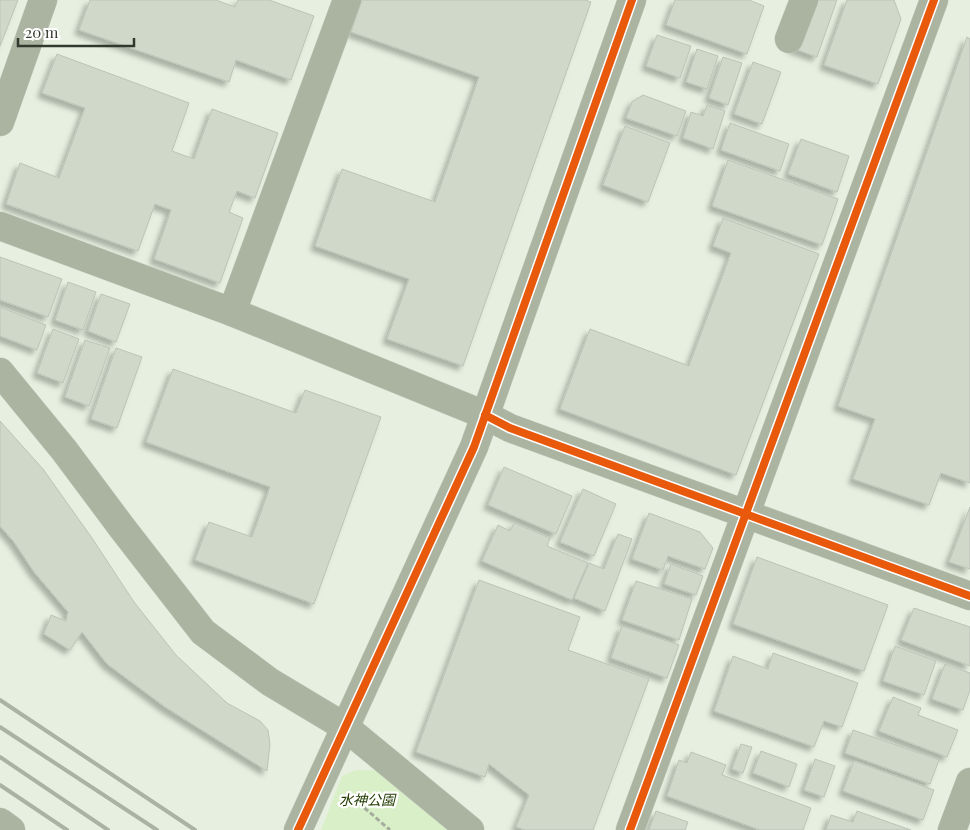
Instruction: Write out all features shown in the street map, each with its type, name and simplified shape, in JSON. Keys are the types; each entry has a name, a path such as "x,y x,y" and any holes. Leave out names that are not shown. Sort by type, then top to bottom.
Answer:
{"street":[{"path":"0,122 44,0"},
{"path":"232,312 347,0"},
{"path":"298,830 470,456 632,0"},
{"path":"789,39 804,0"},
{"path":"630,830 934,0"},
{"path":"0,226 232,312 485,415 510,428 970,596"},
{"path":"0,372 64,450 203,632 270,682 345,727 470,830"},
{"path":"952,830 970,782"},
{"path":"0,822 11,830"}],"path":[{"path":"353,798 390,830"}],"green space":[{"name":"水神公園","path":"356,770 379,770 454,830 321,830 342,776"}],"building":[{"path":"0,0 18,0 0,46"},
{"path":"90,0 216,0 235,7 238,0 269,0 314,16 291,80 236,60 229,82 79,30"},
{"path":"362,0 585,0 591,2 463,366 387,339 409,279 315,246 342,169 435,202 479,77 351,32"},
{"path":"675,0 749,0 764,6 747,54 666,25"},
{"path":"809,0 837,0 817,57 792,48"},
{"path":"847,0 894,0 901,19 878,84 824,65"},
{"path":"657,35 691,46 680,78 646,66"},
{"path":"967,37 970,39 970,483 941,473 929,505 853,479 875,419 838,406"},
{"path":"697,49 718,56 707,89 686,82"},
{"path":"57,54 189,103 172,151 194,159 212,109 278,133 255,198 237,191 229,212 243,218 220,283 154,259 171,210 155,204 138,251 6,204 20,163 59,178 85,108 42,93"},
{"path":"723,57 742,63 728,105 709,98"},
{"path":"753,62 781,72 762,124 734,114"},
{"path":"643,95 686,111 677,136 626,118 632,102"},
{"path":"707,105 725,111 713,149 683,138 691,112 703,116"},
{"path":"730,123 789,144 780,171 721,150"},
{"path":"625,126 670,143 648,202 603,185"},
{"path":"801,139 849,156 837,192 788,174"},
{"path":"728,160 838,199 822,245 712,206"},
{"path":"723,218 819,254 736,475 560,409 590,329 689,366 731,253 713,246"},
{"path":"0,257 62,279 48,317 0,300"},
{"path":"68,282 96,292 83,330 55,320"},
{"path":"101,294 130,304 116,342 88,331"},
{"path":"0,307 46,325 37,350 0,336"},
{"path":"53,329 79,339 63,383 37,373"},
{"path":"85,340 110,348 89,406 65,397"},
{"path":"116,348 142,357 117,428 91,419"},
{"path":"173,369 296,413 305,390 381,417 314,604 195,560 209,522 252,537 270,487 146,442"},
{"path":"0,421 43,469 134,602 176,655 227,703 260,721 268,730 270,744 267,771 165,707 107,664 82,632 70,650 44,634 51,615 66,621 68,612 34,572 14,542 0,526"},
{"path":"504,467 572,496 556,534 488,505"},
{"path":"583,489 616,504 594,556 560,542"},
{"path":"970,507 970,569 949,562"},
{"path":"649,513 700,532 713,548 705,569 668,556 663,570 632,559"},
{"path":"514,523 550,538 547,546 588,563 572,600 482,561 498,525 510,531"},
{"path":"618,534 632,539 605,611 574,598 589,563 604,569"},
{"path":"757,557 888,605 864,671 733,624"},
{"path":"671,564 703,576 696,595 664,584"},
{"path":"479,580 580,617 568,650 649,679 593,830 525,830 516,827 529,795 489,764 485,777 416,752"},
{"path":"636,581 692,599 679,640 622,620"},
{"path":"914,608 970,627 970,666 901,640"},
{"path":"622,626 679,645 667,678 611,658"},
{"path":"895,646 936,661 924,695 883,681"},
{"path":"773,653 858,683 842,727 824,721 814,747 714,711 733,656 768,669"},
{"path":"945,664 970,673 970,690 963,710 932,699"},
{"path":"893,697 921,708 918,715 958,730 947,757 879,731"},
{"path":"853,730 939,760 930,784 845,753"},
{"path":"741,744 752,747 743,773 732,769"},
{"path":"761,751 797,764 789,787 753,773"},
{"path":"691,752 726,765 722,775 811,808 803,830 760,830 667,796 679,760 687,763"},
{"path":"815,759 835,766 824,797 804,790"},
{"path":"854,761 934,790 923,820 843,791"},
{"path":"656,811 688,822 685,830 649,830"},
{"path":"857,811 911,830 826,830 831,815 853,822"}],"railway":[{"path":"0,700 195,830"},
{"path":"0,727 157,830"},
{"path":"0,757 108,830"},
{"path":"0,785 67,830"}],"cycle path":[{"path":"298,830 474,447 632,0"},
{"path":"630,830 934,0"},
{"path":"485,415 510,428 970,596"}]}
